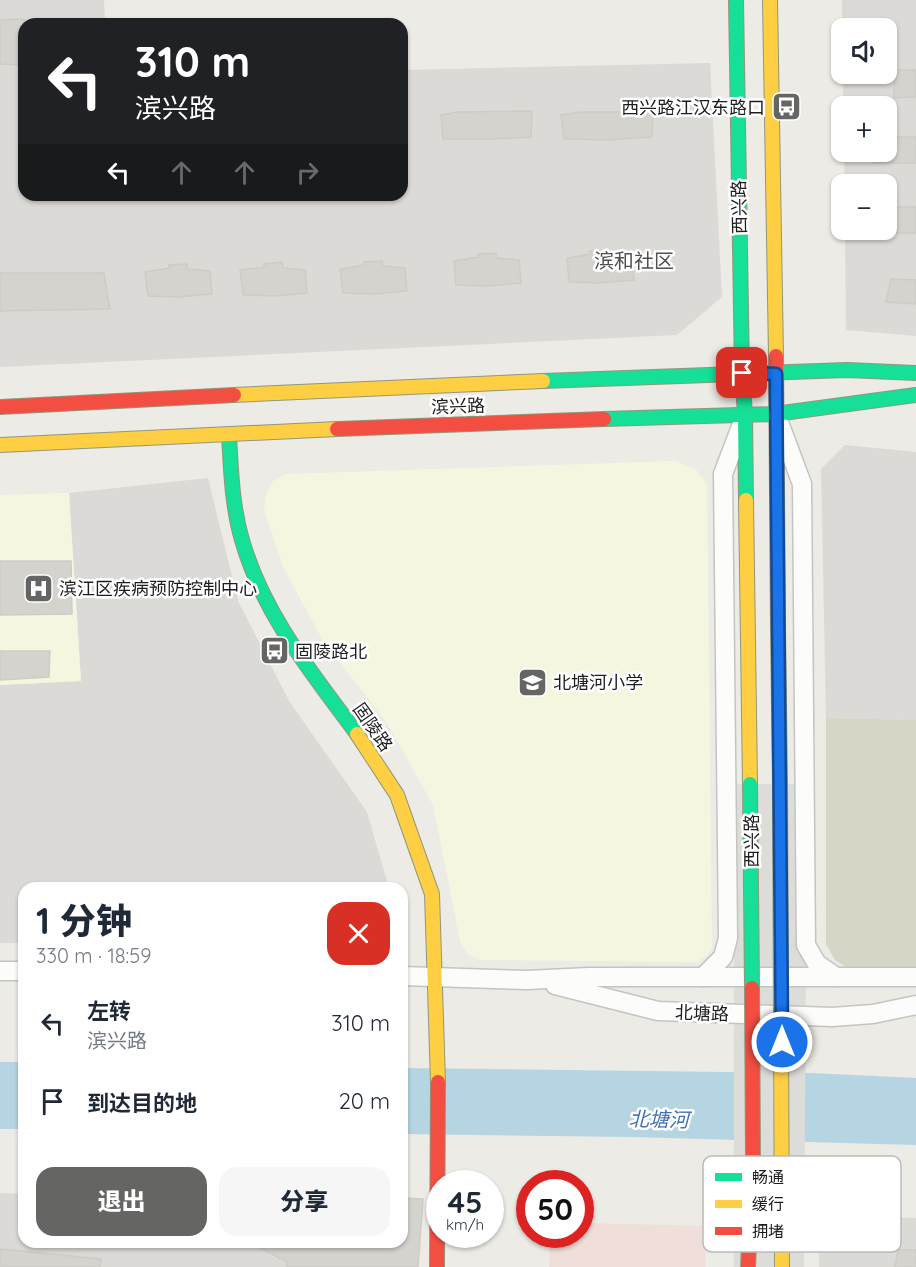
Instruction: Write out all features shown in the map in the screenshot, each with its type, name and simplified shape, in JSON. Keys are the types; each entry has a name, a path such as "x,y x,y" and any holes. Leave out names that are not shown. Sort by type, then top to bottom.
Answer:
{"main road":[{"name":"西兴路","path":"736,0 742,373 745,414 753,1156"},
{"name":"西兴路","path":"770,0 776,374 782,1156"},
{"name":"滨兴路","path":"0,407 742,373 776,374 847,370 916,373"},
{"name":"滨兴路","path":"0,445 776,414 916,395"},
{"name":"固陵路","path":"229,435 232,487 242,540 261,589 290,643 363,742 397,795 432,894 438,1055 437,1267"},
{"name":"西兴路","path":"748,1267 749,1252"},
{"name":"西兴路","path":"782,1252 782,1267"}],"street":[{"name":"西兴路","path":"703,977 723,957 728,939 723,474 745,414"},
{"name":"西兴路","path":"776,414 802,484 806,945 817,964 836,977"},
{"path":"0,971 18,971"},
{"name":"北塘路","path":"408,976 526,980 916,976"},
{"name":"北塘路","path":"526,980 581,991 625,1005 658,1011 832,1017 873,1014 916,1005"}],"shaded area":[{"path":"0,0 104,0 105,18 18,18 18,201 408,201 408,70 710,63 722,297 677,335 0,367"},
{"path":"842,0 916,0 916,336 846,330 845,240 897,240 897,174 845,174 844,162 897,162 897,96 843,96 843,84 897,84 897,18 842,18"},
{"path":"845,445 916,452 916,720 826,718 821,469"},
{"name":"北塘河小学","path":"676,461 696,469 707,485 712,947 706,957 695,962 480,960 468,954 460,941 433,805 389,726 322,639 284,569 264,510 266,494 273,481 286,474"},
{"path":"208,478 238,601 289,701 367,812 387,882 18,882 18,943 0,943 0,685 81,681 69,493"},
{"name":"滨江区疾病预防控制中心","path":"69,493 81,681 0,685 0,495"},
{"path":"826,718 916,720 916,967 846,967 835,960 826,944"},
{"path":"0,1193 18,1194 18,1248 260,1248 287,1262 287,1267 0,1267"},
{"path":"901,1218 916,1218 916,1267 819,1267 819,1252 901,1252"},
{"path":"594,1223 703,1226 705,1267 549,1267 550,1248 594,1248"}],"water":[{"path":"0,1062 18,1062 18,1129 0,1129"},
{"name":"北塘河","path":"408,1068 812,1073 916,1078 916,1145 632,1137 408,1134"}],"pier":[{"path":"734,784 803,784 806,945 805,1156 734,1156"},
{"path":"734,1252 804,1252 804,1267 734,1267"}],"building":[{"path":"18,19 18,65 0,64 0,20"},
{"path":"897,70 916,70 916,97 894,96"},
{"path":"532,111 531,137 443,139 441,115 458,112"},
{"path":"579,112 653,112 652,137 611,140 564,139 561,115"},
{"path":"897,137 916,137 916,163 873,163 897,162"},
{"path":"897,207 916,207 916,233 897,233"},
{"path":"609,250 609,255 632,257 634,280 602,283 569,282 567,258 590,254 590,251"},
{"path":"496,253 496,258 519,260 521,283 489,286 456,285 454,261 478,257 478,254"},
{"path":"382,261 383,266 405,268 407,291 375,294 343,293 340,269 364,265 364,262"},
{"path":"282,262 283,268 305,270 307,293 275,296 243,295 240,270"},
{"path":"187,264 187,269 210,271 212,294 179,297 148,296 145,272 169,268 169,265"},
{"path":"0,273 104,273 110,309 0,311"},
{"path":"891,279 916,280 916,304 886,302"},
{"name":"滨江区疾病预防控制中心","path":"0,561 71,561 72,614 0,615"},
{"path":"0,651 50,651 49,677 0,680"},
{"path":"408,1198 423,1199 418,1267 287,1267 287,1262 260,1248 408,1248"},
{"path":"0,1249 101,1259 100,1267 0,1267"},
{"path":"916,1250 916,1267 895,1267 898,1252"}],"traffic: fast":[{"path":"736,0 746,500"},
{"path":"543,381 847,370 916,373"},
{"path":"604,419 775,414 916,395"},
{"path":"229,435 236,514 242,540 262,593 290,642 357,734"},
{"path":"778,629 780,784"},
{"path":"750,784 752,988"}],"traffic: slow":[{"path":"770,0 776,356"},
{"path":"234,395 543,381"},
{"path":"0,445 337,429"},
{"path":"746,500 750,784"},
{"path":"357,734 397,795 432,894 438,1082"},
{"path":"780,784 782,1156"},
{"path":"782,1252 782,1267"}],"traffic: jam":[{"path":"776,356 778,629"},
{"path":"0,407 234,395"},
{"path":"337,429 604,419"},
{"path":"752,988 753,1156"},
{"path":"437,1267 438,1082"},
{"path":"748,1267 749,1252"}],"place":[{"name":"西兴路江汉东路口","path":"786,107"},
{"name":"滨江区疾病预防控制中心","path":"38,588"},
{"name":"固陵路北","path":"274,651"},
{"name":"北塘河小学","path":"532,682"}],"district":[{"name":"滨和社区","path":"634,260"}],"route":[{"path":"742,373 776,374 782,1042"}]}
